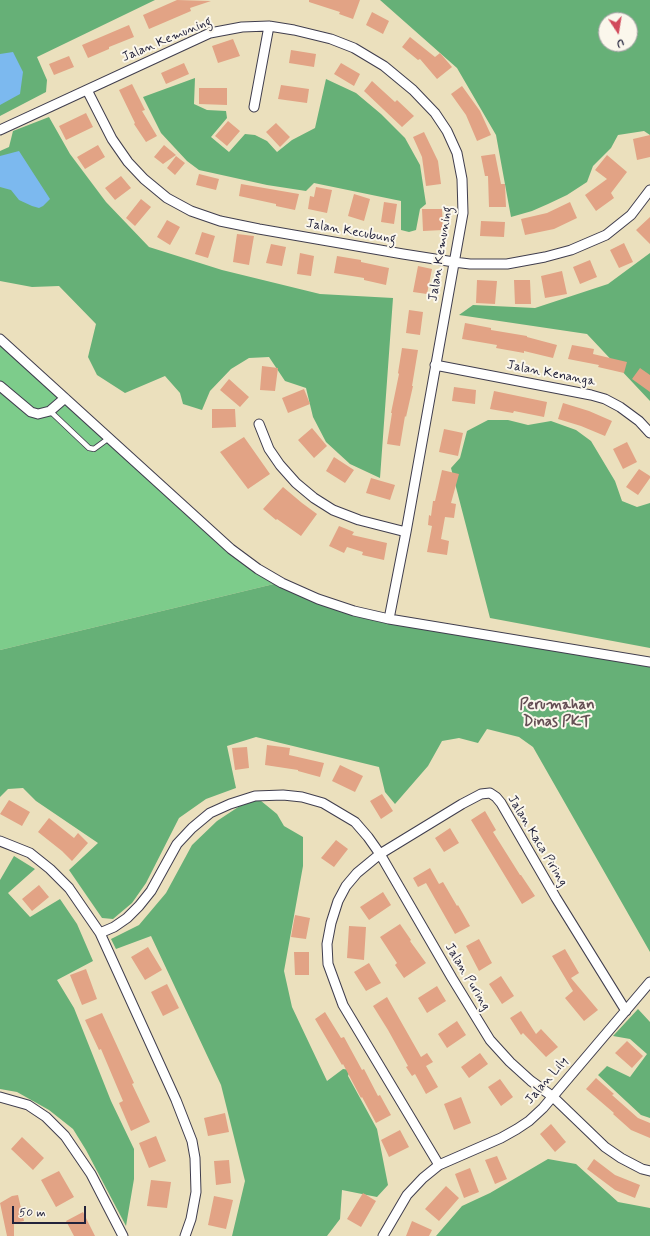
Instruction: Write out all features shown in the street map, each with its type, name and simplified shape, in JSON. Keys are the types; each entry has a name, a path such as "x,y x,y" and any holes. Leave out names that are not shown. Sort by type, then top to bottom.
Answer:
{"street":[{"name":"Jalan Kemuning","path":"0,130 210,33 242,27 269,26 294,30 332,39 354,48 384,66 413,90 435,113 447,131 457,153 462,179 463,213 389,619"},
{"path":"254,107 269,26"},
{"name":"Jalan Kecubung","path":"86,90 112,139 128,162 144,179 167,198 191,211 220,220 259,229 454,262 470,264 507,264 545,257 571,250 606,235 631,215 650,190"},
{"path":"0,339 231,549 258,569 282,582 318,599 354,611 389,619 650,662"},
{"name":"Jalan Kenanga","path":"435,365 605,399 639,421 650,433"},
{"path":"0,386 31,412 38,414 50,411 65,398"},
{"path":"259,424 269,449 280,465 296,483 314,498 333,510 353,518 406,532"},
{"name":"Jalan Kaca Piring","path":"439,1165 343,1005 328,964 327,944 331,923 338,901 346,886 356,873 380,854 481,794 490,793 501,803 556,898 626,1011"},
{"name":"Jalan Puring","path":"100,933 114,927 127,918 139,906 151,891 177,844 192,828 210,813 230,804 255,796 283,795 302,797 323,803 355,822 380,854 490,1040 510,1062 531,1081 552,1096 605,1146 621,1158 642,1169 650,1171"},
{"path":"0,841 30,853 50,868 69,888 100,933 176,1100 192,1141 195,1158 196,1192 191,1219 185,1236"},
{"name":"Jalan Lily","path":"383,1236 407,1195 423,1178 439,1165 501,1138 529,1121 650,982"},
{"path":"0,1097 28,1106 46,1117 65,1136 91,1174 123,1236"}],"lane":[{"path":"50,411 89,448 94,449 109,438"}],"green space":[{"path":"0,0 155,0 37,57 47,80 46,92 0,116"},
{"path":"380,0 650,0 650,135 644,131 618,135 611,148 593,166 587,182 567,195 532,211 511,217 496,135 457,68"},
{"path":"195,78 194,104 207,110 226,111 227,118 211,137 229,152 245,134 255,135 267,141 277,152 292,140 315,128 326,79 356,93 381,114 405,138 420,165 426,204 420,209 416,230 409,232 401,230 401,201 314,183 306,191 267,185 199,170 187,161 161,133 143,97"},
{"path":"49,117 70,154 106,202 149,247 222,270 320,294 393,298 380,478 350,464 326,442 313,417 306,388 285,381 269,357 249,358 231,369 210,391 202,410 183,404 180,393 165,376 125,393 97,375 88,357 96,324 59,286 32,287 0,281 0,151 9,147 13,131"},
{"path":"650,253 650,401 587,334 459,315 473,305 535,308 608,284"},
{"path":"0,343 257,570 278,583 0,650"},
{"path":"488,420 508,420 528,425 551,421 576,430 591,441 615,481 622,501 637,507 650,503 650,648 490,618 451,468 460,458 467,431"},
{"path":"278,583 322,603 650,666 650,952 533,747 519,737 487,729 478,743 459,738 442,741 428,766 395,804 385,792 379,767 256,737 227,746 236,788 206,799 179,818 146,883 132,903 113,919 102,918 69,870 98,843 36,801 23,788 8,789 0,797 0,650"},
{"path":"255,796 277,814 284,826 303,837 303,866 284,971 292,1007 327,1081 343,1069 350,1070 348,1076 377,1129 388,1185 377,1197 342,1190 340,1219 327,1236 232,1236 245,1181 221,1085 151,936 116,949 111,939 139,925 166,893 192,845 217,821"},
{"path":"14,856 35,869 8,893 30,917 60,899 77,924 93,961 57,980 74,1008 111,1101 134,1149 134,1179 126,1226 86,1150 73,1129 49,1110 17,1092 0,1089 0,880"},
{"path":"638,1009 650,1022 650,1118 641,1115 598,1075 607,1066 630,1077 647,1054 630,1039 613,1036"},
{"path":"548,1159 576,1164 618,1202 650,1208 650,1236 436,1236 462,1206 490,1193"}],"water":[{"path":"13,52 23,72 20,94 0,105 0,54"},
{"path":"19,151 50,199 39,208 19,200 11,190 0,187 0,156"}],"building":[{"path":"177,0 211,1 190,8 191,11 149,29 143,15"},
{"path":"309,0 360,0 353,19 339,14 340,12 309,2"},
{"path":"372,12 389,21 383,34 366,25"},
{"path":"129,25 134,37 109,47 109,49 88,58 82,45"},
{"path":"410,37 435,57 440,53 452,67 437,79 420,59 418,60 402,47"},
{"path":"233,39 240,56 218,63 212,46"},
{"path":"291,50 316,54 314,67 289,63"},
{"path":"69,56 74,67 54,75 49,64"},
{"path":"184,63 189,74 166,84 161,73"},
{"path":"341,63 360,74 354,86 334,74"},
{"path":"372,81 395,102 397,100 414,116 402,127 364,91"},
{"path":"132,84 145,110 142,111 157,136 146,142 134,124 135,123 119,90"},
{"path":"281,85 309,89 307,103 278,99"},
{"path":"462,86 480,111 491,135 477,141 466,115 451,94"},
{"path":"199,88 227,88 227,105 199,104"},
{"path":"86,113 93,127 66,140 59,126"},
{"path":"228,121 240,131 227,146 215,136"},
{"path":"276,123 290,137 280,147 266,132"},
{"path":"424,132 438,161 441,184 426,186 422,157 413,137"},
{"path":"650,135 650,157 637,160 633,139"},
{"path":"98,145 105,157 85,169 77,157"},
{"path":"164,145 176,155 163,164 154,157"},
{"path":"495,154 501,184 505,184 506,207 489,207 488,176 485,176 481,156"},
{"path":"607,155 627,172 611,193 614,198 596,211 585,195 607,179 595,170"},
{"path":"176,156 185,163 175,175 167,168"},
{"path":"199,174 219,179 216,190 196,185"},
{"path":"121,176 131,188 115,200 105,188"},
{"path":"241,184 299,194 295,210 276,206 276,204 239,196"},
{"path":"316,187 332,190 327,213 308,209 310,196 314,197"},
{"path":"354,194 370,199 364,221 348,216"},
{"path":"141,199 151,207 135,226 126,218"},
{"path":"384,202 397,204 394,224 381,222"},
{"path":"570,202 577,218 554,229 525,235 521,219 547,213"},
{"path":"422,209 442,209 443,230 423,231"},
{"path":"650,217 650,244 636,230"},
{"path":"167,220 180,227 170,245 157,237"},
{"path":"481,221 505,222 504,237 480,236"},
{"path":"202,232 215,236 208,258 195,254"},
{"path":"237,234 254,236 249,265 233,262"},
{"path":"624,243 633,262 619,268 610,250"},
{"path":"271,244 286,247 282,266 266,263"},
{"path":"300,253 314,256 311,276 297,274"},
{"path":"337,256 361,260 361,262 389,268 386,285 364,280 364,278 334,273"},
{"path":"590,260 597,277 580,284 573,267"},
{"path":"418,266 432,269 427,294 413,292"},
{"path":"562,271 567,294 545,298 541,276"},
{"path":"477,280 497,281 495,304 476,303"},
{"path":"514,280 530,280 531,304 515,304"},
{"path":"409,310 423,312 420,335 406,333"},
{"path":"465,323 491,328 491,330 527,336 557,345 553,358 524,351 524,353 496,348 497,345 462,339"},
{"path":"572,345 594,349 593,354 627,362 624,373 598,367 599,365 568,359"},
{"path":"402,348 418,350 413,386 406,417 405,416 400,446 387,444"},
{"path":"262,366 278,368 275,391 260,390"},
{"path":"640,368 650,375 650,392 632,379"},
{"path":"229,379 249,397 240,407 220,390"},
{"path":"454,387 476,390 475,404 452,401"},
{"path":"304,389 310,404 288,413 282,398"},
{"path":"494,391 547,402 544,417 514,411 513,413 490,409"},
{"path":"563,403 589,411 612,421 605,436 581,426 558,419"},
{"path":"212,409 235,409 236,427 212,428"},
{"path":"312,428 327,446 314,458 298,440"},
{"path":"444,429 463,433 458,456 439,452"},
{"path":"244,437 270,474 248,489 220,452"},
{"path":"627,442 637,462 623,469 613,449"},
{"path":"334,457 354,470 345,483 326,471"},
{"path":"639,469 650,476 650,478 638,495 626,487"},
{"path":"442,470 459,474 451,503 456,504 454,518 445,517 441,539 449,541 447,555 427,552 432,526 428,525 429,515 431,516 433,501 435,501"},
{"path":"371,478 395,485 390,500 366,493"},
{"path":"283,487 317,514 301,536 277,519 276,520 263,509"},
{"path":"339,526 354,532 352,535 387,543 384,560 362,555 363,552 347,547 344,553 329,546"},
{"path":"267,745 290,748 289,755 324,763 320,777 298,770 265,765"},
{"path":"247,747 249,768 235,770 232,748"},
{"path":"340,765 363,776 355,792 332,781"},
{"path":"382,794 393,811 381,819 370,801"},
{"path":"9,800 30,812 22,826 0,814"},
{"path":"485,811 496,830 493,832 535,896 522,904 471,820"},
{"path":"49,818 74,838 78,833 88,843 72,861 38,832"},
{"path":"450,828 459,843 444,852 435,838"},
{"path":"336,840 348,849 334,867 321,858"},
{"path":"430,868 439,884 443,882 470,926 455,934 426,883 418,887 413,878"},
{"path":"39,885 49,897 32,911 22,899"},
{"path":"383,892 391,905 369,920 360,907"},
{"path":"295,915 310,918 306,939 291,937"},
{"path":"400,924 426,963 404,978 395,965 397,963 380,937"},
{"path":"349,926 366,927 364,960 347,958"},
{"path":"479,939 492,963 479,971 466,946"},
{"path":"148,947 162,970 145,980 131,957"},
{"path":"565,949 579,973 571,978 598,1010 584,1021 565,998 573,991 552,956"},
{"path":"294,952 309,952 309,975 295,975"},
{"path":"369,963 381,983 366,991 354,972"},
{"path":"86,969 97,999 82,1005 70,975"},
{"path":"501,976 514,996 502,1004 489,984"},
{"path":"167,984 179,1008 163,1016 151,992"},
{"path":"437,986 446,1001 427,1013 418,998"},
{"path":"387,997 421,1057 427,1053 433,1062 426,1066 438,1087 426,1094 415,1074 412,1076 406,1067 408,1066 373,1006"},
{"path":"521,1011 536,1034 541,1029 558,1047 546,1057 523,1033 521,1035 510,1018"},
{"path":"325,1012 341,1038 344,1037 362,1070 364,1069 378,1096 380,1095 391,1115 376,1123 343,1064 342,1065 315,1019"},
{"path":"102,1013 150,1122 131,1131 119,1103 123,1101 101,1049 99,1050 85,1020"},
{"path":"457,1021 466,1035 447,1048 438,1034"},
{"path":"627,1041 643,1056 632,1068 615,1053"},
{"path":"480,1053 488,1064 469,1078 461,1067"},
{"path":"596,1078 614,1094 612,1095 638,1118 650,1123 650,1138 631,1130 586,1089"},
{"path":"500,1079 513,1097 501,1106 488,1087"},
{"path":"461,1097 471,1123 454,1130 444,1104"},
{"path":"225,1113 229,1132 208,1136 204,1118"},
{"path":"551,1124 566,1142 555,1152 540,1134"},
{"path":"400,1130 409,1147 389,1157 381,1140"},
{"path":"156,1136 166,1161 149,1168 139,1143"},
{"path":"22,1137 44,1158 33,1170 11,1149"},
{"path":"497,1156 507,1179 495,1184 485,1160"},
{"path":"594,1159 615,1175 640,1185 635,1198 615,1190 587,1169"},
{"path":"229,1160 231,1183 216,1185 214,1161"},
{"path":"470,1168 479,1192 464,1198 455,1174"},
{"path":"59,1171 74,1197 56,1207 41,1180"},
{"path":"151,1180 171,1182 167,1208 147,1206"},
{"path":"446,1186 459,1198 439,1221 425,1209"},
{"path":"363,1193 376,1201 361,1227 347,1219"},
{"path":"18,1195 24,1221 14,1223 14,1236 7,1236 0,1203 12,1196"},
{"path":"214,1196 233,1200 226,1229 208,1225"},
{"path":"83,1212 95,1236 74,1236 66,1221"},
{"path":"412,1221 432,1230 429,1236 406,1236"}],"district":[{"name":"Perumahan Dinas PKT","path":"557,714"}]}
